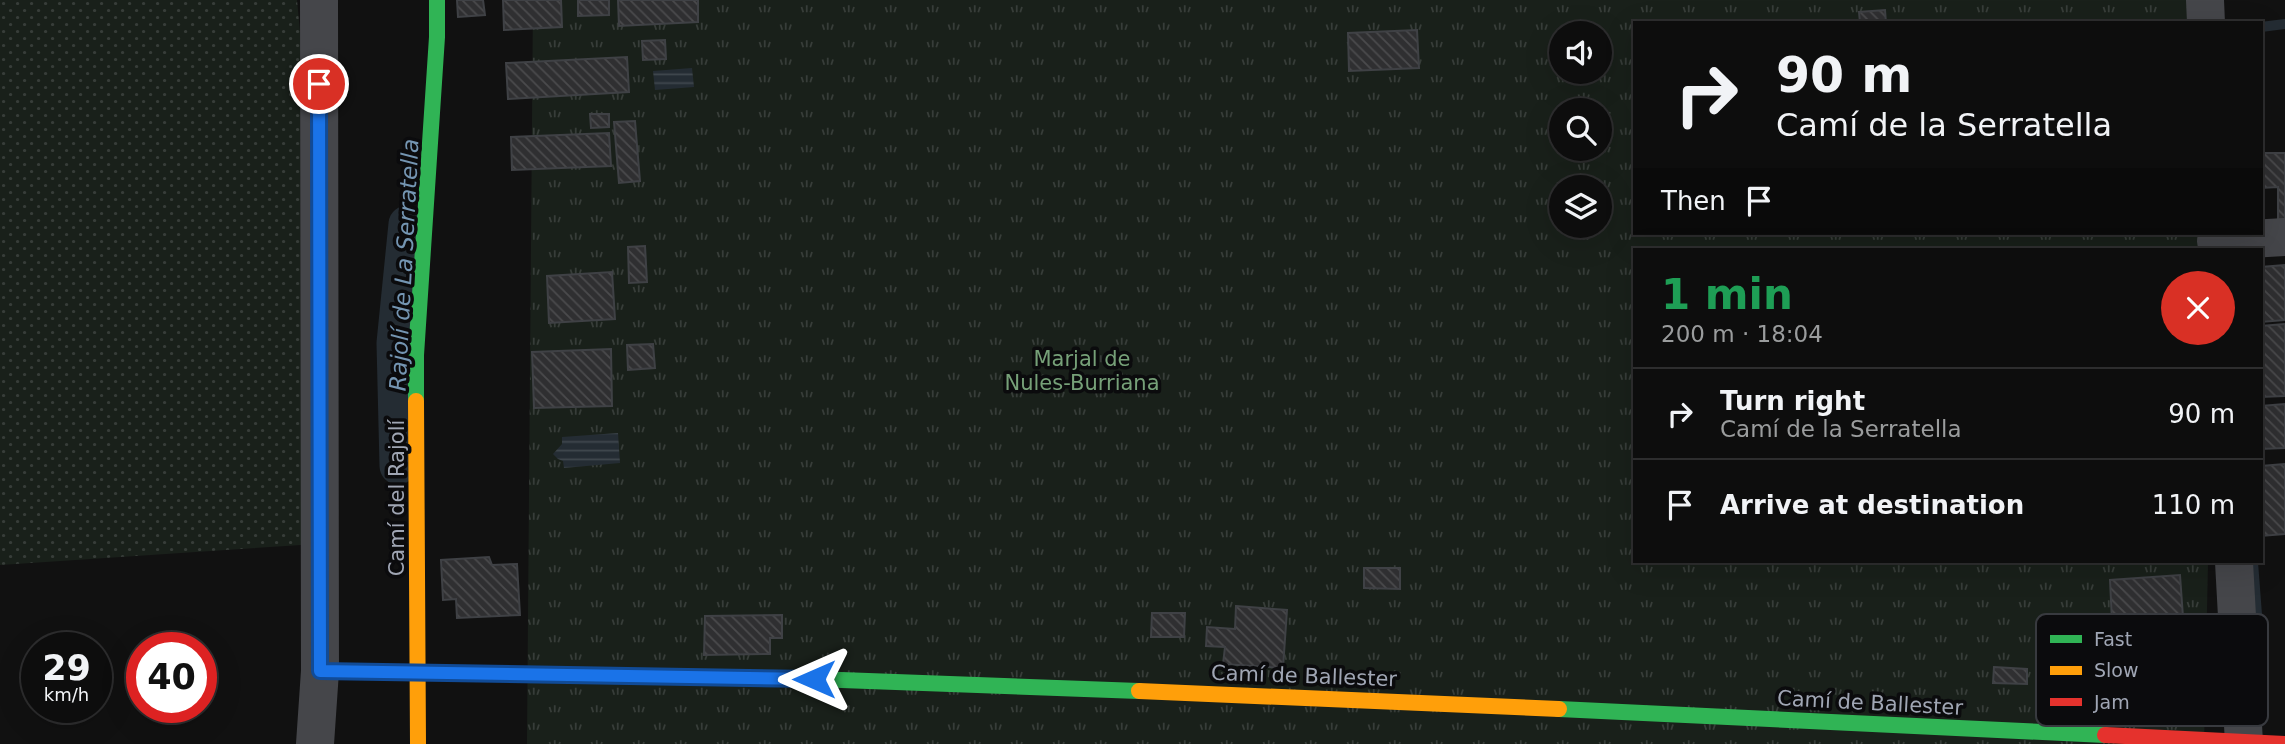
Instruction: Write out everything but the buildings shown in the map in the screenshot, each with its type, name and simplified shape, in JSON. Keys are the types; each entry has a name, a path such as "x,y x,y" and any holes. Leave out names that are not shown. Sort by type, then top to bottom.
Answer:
{"street":[{"path":"315,744 320,671 319,0"},
{"name":"Camí del Rajolí","path":"418,744 416,355 437,37 437,0"},
{"path":"2205,0 2206,21"},
{"path":"2215,241 2285,237"},
{"path":"2234,563 2237,614"},
{"name":"Camí de Ballester","path":"320,671 814,679 1355,699 2285,744"}],"green space":[{"path":"0,0 297,0 300,32 301,545 0,565"},
{"name":"Marjal de Nules-Burriana","path":"533,0 2206,0 2207,21 1633,21 1633,235 2215,235 2215,248 1633,248 1633,563 2208,563 2207,614 2036,614 2036,726 2204,726 2204,744 527,744"}],"shaded area":[{"path":"692,68 694,87 655,90 653,71"},
{"path":"618,433 620,463 564,468 563,461 553,454 562,444 562,437"}],"waterway":[{"path":"2263,27 2285,24"},
{"name":"Rajolí de La Serratella","path":"398,466 395,343 407,224"},
{"path":"2253,563 2257,614"}],"traffic: fast":[{"path":"416,401 416,355 437,37 437,0"},
{"path":"320,671 814,679 1139,691"},
{"path":"1559,709 2105,735"}],"traffic: slow":[{"path":"416,401 418,744"},
{"path":"1139,691 1559,709"}],"traffic: jam":[{"path":"2105,735 2285,744"}],"route":[{"path":"319,84 320,671 814,679"}]}
